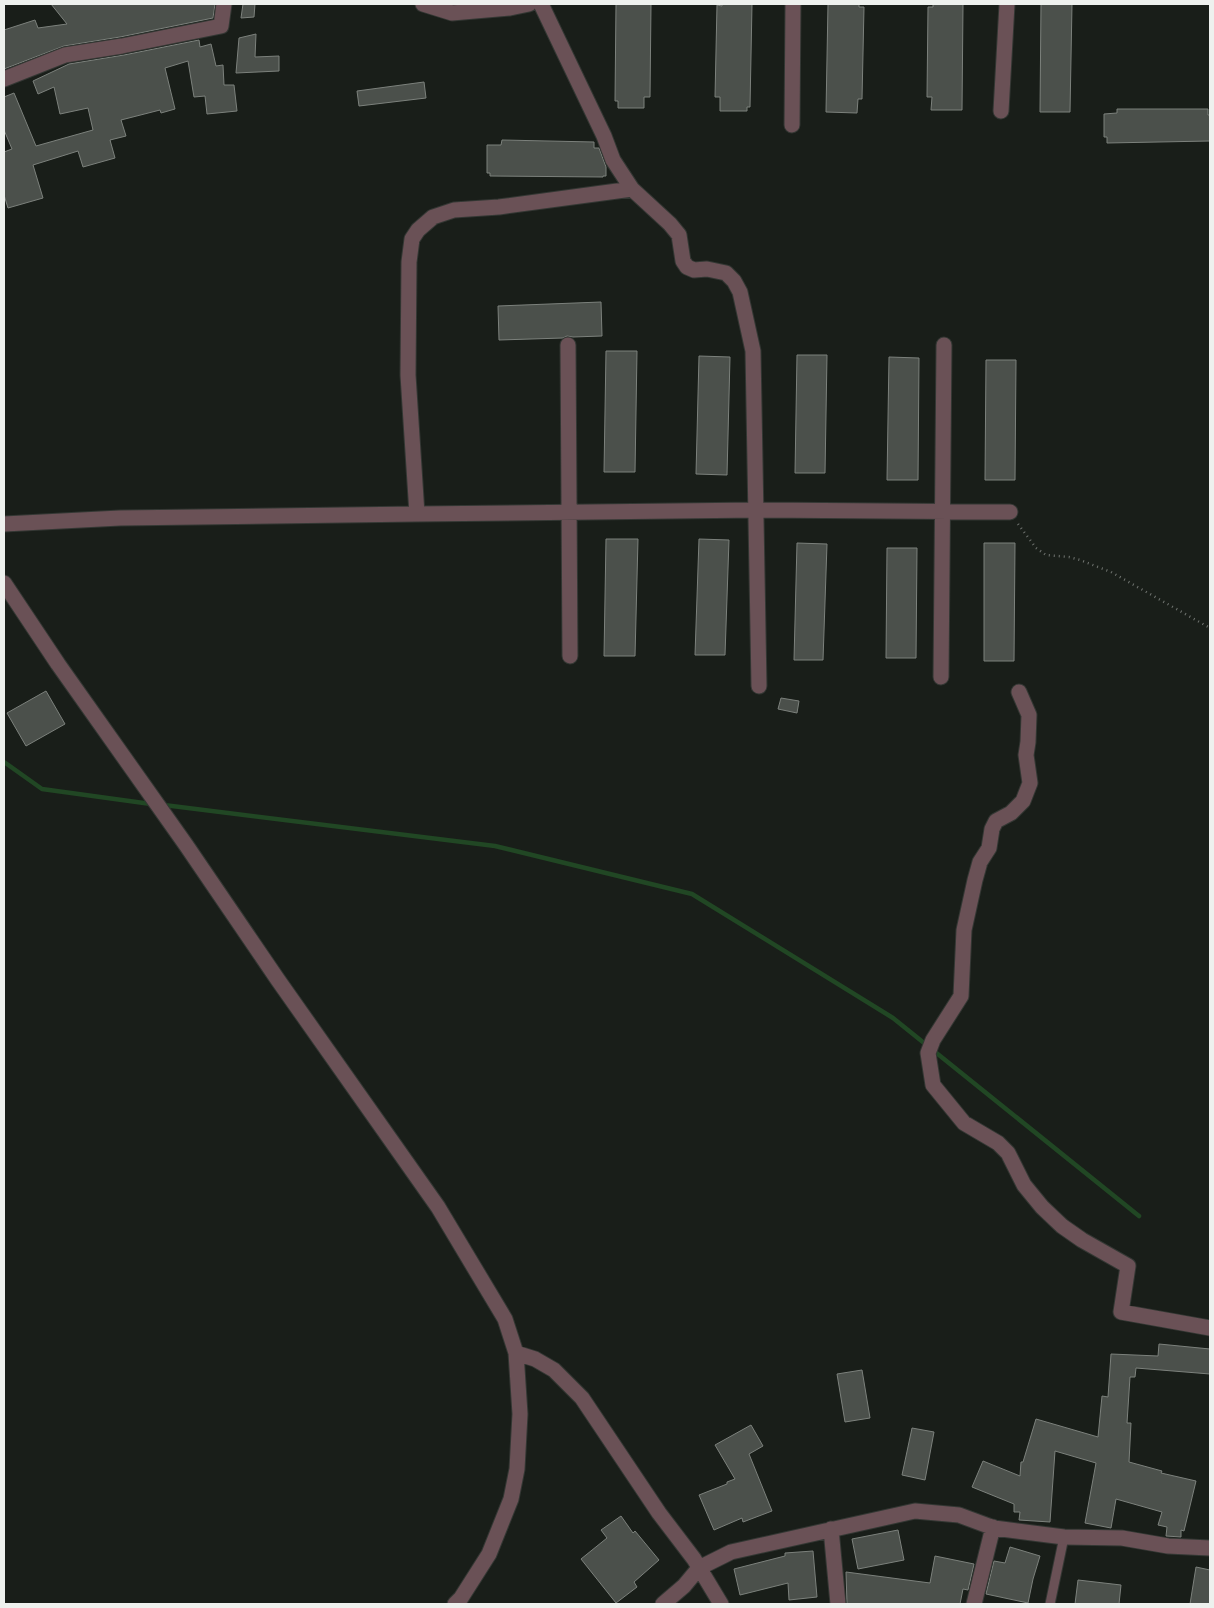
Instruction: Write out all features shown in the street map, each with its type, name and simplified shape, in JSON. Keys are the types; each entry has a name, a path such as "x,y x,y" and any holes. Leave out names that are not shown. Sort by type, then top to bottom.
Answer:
{"street":[{"path":"4,79 64,55 122,46 221,26 224,4"},
{"path":"423,4 452,13 510,8 529,4"},
{"path":"541,4 604,136 613,160 632,189 670,224 679,235 683,261 687,267 694,270 707,269 726,273 734,280 740,292 753,351 759,686"},
{"path":"792,125 793,4"},
{"path":"1001,111 1007,4"},
{"path":"417,514 408,366 409,262 412,239 418,230 433,217 454,210 499,207 632,189"},
{"path":"568,345 570,656"},
{"path":"941,677 944,345"},
{"path":"4,524 120,518 417,514 756,510 1010,512"},
{"path":"4,583 58,664 438,1207 505,1319 516,1354 520,1414 517,1469 511,1499 489,1554 461,1598 455,1604"},
{"path":"1019,692 1029,715 1026,755 1030,782 1023,801 1011,813 996,821 992,828 989,848 980,862 977,871 964,930 961,996 933,1040 928,1054 933,1085 964,1123 998,1143 1008,1153 1024,1185 1042,1207 1062,1226 1082,1240 1128,1266 1121,1312 1210,1328"},
{"path":"516,1354 536,1359 554,1370 582,1398 659,1513 699,1568 721,1604"},
{"path":"517,1370 536,1359"},
{"path":"662,1604 684,1586 699,1568 730,1552 915,1511 959,1515 993,1527 1064,1537 1122,1538 1168,1546 1210,1548"},
{"path":"974,1604 993,1527"},
{"path":"831,1529 838,1604"}],"lane":[{"path":"1050,1604 1064,1537"}],"path":[{"path":"1010,512 1036,548 1046,555 1075,558 1110,572 1210,628"}],"building":[{"path":"51,4 215,4 213,18 64,46 4,69 4,30 35,20 38,28 67,24"},
{"path":"243,4 255,4 254,17 241,18"},
{"path":"616,4 651,4 650,97 644,97 644,108 618,108 618,101 615,101"},
{"path":"722,4 752,4 750,107 747,107 747,111 720,111 720,97 715,97 717,5 722,6"},
{"path":"828,4 859,4 859,7 864,7 862,99 858,99 857,113 826,112"},
{"path":"933,4 963,4 962,110 931,110 932,97 927,97 928,7 933,7"},
{"path":"1041,4 1072,4 1070,112 1040,112"},
{"path":"256,34 255,57 279,56 279,71 236,73 239,38"},
{"path":"199,40 200,47 211,44 216,66 223,65 224,85 234,85 237,111 207,114 205,96 194,97 188,61 165,68 175,109 161,113 160,110 121,120 126,136 110,140 115,158 83,167 78,151 33,165 43,198 8,208 4,195 4,152 12,149 4,130 4,97 14,93 36,146 93,130 88,108 60,114 54,87 38,94 33,81 69,64"},
{"path":"424,82 426,98 359,106 357,91"},
{"path":"1117,109 1208,109 1208,115 1210,115 1210,141 1107,143 1107,137 1104,137 1104,114 1117,113"},
{"path":"502,140 594,142 594,148 599,148 606,167 606,176 490,176 490,173 487,173 487,145 501,145"},
{"path":"601,302 602,336 499,340 498,306"},
{"path":"606,351 637,351 635,472 604,472"},
{"path":"797,355 827,355 825,473 795,473"},
{"path":"699,356 730,357 727,475 696,474"},
{"path":"889,357 919,358 918,480 887,480"},
{"path":"986,360 1016,360 1015,480 985,480"},
{"path":"606,539 638,539 635,656 604,656"},
{"path":"699,539 729,540 725,655 695,655"},
{"path":"797,543 827,544 823,660 794,660"},
{"path":"984,543 1015,543 1014,661 984,661"},
{"path":"887,548 917,548 916,658 886,658"},
{"path":"46,691 65,724 26,746 7,713"},
{"path":"781,698 799,701 797,713 778,709"},
{"path":"1159,1344 1210,1349 1210,1374 1136,1368 1135,1377 1130,1377 1127,1423 1131,1423 1129,1462 1162,1471 1161,1473 1196,1481 1184,1531 1181,1530 1181,1537 1166,1536 1167,1527 1158,1525 1162,1512 1116,1499 1111,1528 1085,1523 1096,1463 1055,1451 1050,1522 1019,1520 1020,1512 1014,1512 1014,1504 972,1487 983,1461 1020,1476 1021,1462 1023,1462 1036,1419 1098,1437 1102,1396 1108,1397 1111,1354 1158,1356"},
{"path":"862,1370 870,1418 845,1422 837,1374"},
{"path":"751,1425 763,1446 749,1454 772,1511 743,1522 742,1518 714,1530 699,1495 735,1479 715,1445"},
{"path":"912,1428 934,1432 925,1480 902,1475"},
{"path":"621,1516 633,1533 635,1531 659,1560 634,1582 637,1587 616,1603 581,1559 607,1538 601,1530"},
{"path":"898,1530 904,1560 858,1569 852,1539"},
{"path":"1010,1547 1040,1556 1028,1603 986,1594 994,1561 1005,1563"},
{"path":"813,1551 817,1597 789,1600 788,1583 740,1595 734,1569 785,1556 785,1553"},
{"path":"935,1556 974,1564 968,1590 963,1589 960,1604 847,1604 846,1572 930,1583"},
{"path":"1196,1567 1210,1570 1210,1604 1190,1604"},
{"path":"1078,1580 1121,1585 1119,1604 1075,1604"}],"waterway":[{"path":"4,762 42,789 151,804"},
{"path":"164,805 495,846 692,894 893,1018 1139,1216"}]}
